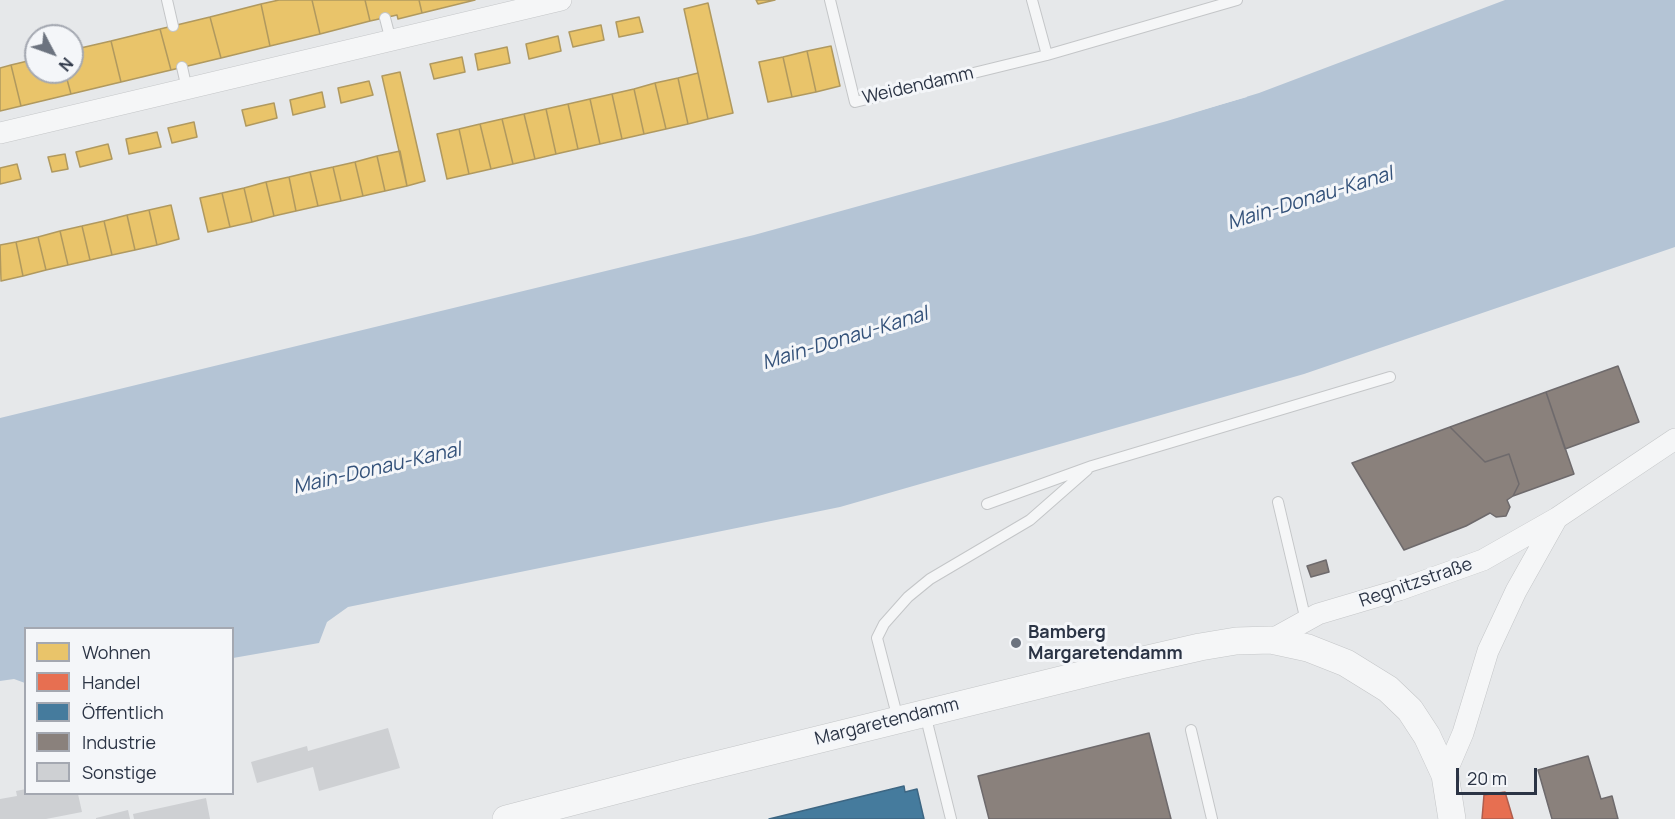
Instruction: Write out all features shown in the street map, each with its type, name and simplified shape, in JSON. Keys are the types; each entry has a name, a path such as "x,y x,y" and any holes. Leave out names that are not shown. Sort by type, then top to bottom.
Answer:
{"street":[{"path":"0,133 561,0"},
{"name":"Regnitzstraße","path":"1271,640 1318,614 1399,590 1483,560 1557,518 1675,439"},
{"name":"Regnitzstraße","path":"1445,775 1463,733 1488,651 1516,591 1557,518"},
{"name":"Margaretendamm","path":"506,819 925,713 1200,647 1236,641 1271,640 1308,648 1346,663 1388,689 1410,710 1427,736 1445,775 1452,819"}],"lane":[{"path":"167,0 173,26"},
{"name":"Weidendamm","path":"830,0 855,102 1047,55 1237,0"},
{"path":"1032,0 1047,55"},
{"path":"385,18 390,41"},
{"path":"182,67 187,89"},
{"path":"987,504 1092,466 1390,377"},
{"path":"898,720 877,638 884,624 908,597 930,579 1030,520 1092,466"},
{"path":"1278,502 1306,621"},
{"path":"925,713 951,819"},
{"path":"1191,730 1212,819"}],"water":[{"name":"Main-Donau-Kanal","path":"1505,0 1675,0 1675,247 1304,374 840,507 348,607 327,622 319,643 234,658 234,627 24,627 24,683 14,679 0,681 0,418 754,235 1167,121 1259,93"}],"pier":[{"path":"1246,94 1247,97 1167,120 1166,118"}],"building: Wohnen":[{"path":"279,0 312,0 320,34 270,46 261,4"},
{"path":"312,0 365,0 370,21 320,34"},
{"path":"365,0 419,0 422,13 398,19 397,15 370,21"},
{"path":"419,0 475,0 422,13"},
{"path":"756,0 775,0 758,4"},
{"path":"708,3 733,113 708,119 684,9"},
{"path":"261,4 270,46 221,58 210,17"},
{"path":"210,17 221,58 171,70 160,29"},
{"path":"639,17 643,32 619,37 616,22"},
{"path":"601,25 604,40 573,47 569,32"},
{"path":"160,29 171,70 121,82 111,41"},
{"path":"558,36 561,51 529,59 526,44"},
{"path":"111,41 121,82 71,94 68,84 84,84 84,47"},
{"path":"831,46 840,86 816,92 807,51"},
{"path":"507,47 510,63 478,70 475,54"},
{"path":"807,51 816,92 792,97 783,57"},
{"path":"462,57 465,72 434,79 430,64"},
{"path":"783,57 792,97 768,102 759,62"},
{"path":"24,62 24,84 68,84 71,94 21,106 11,65"},
{"path":"11,65 21,106 0,111 0,68"},
{"path":"400,72 425,181 407,186 382,76"},
{"path":"698,73 708,119 688,124 678,78"},
{"path":"678,78 688,124 666,129 655,83"},
{"path":"369,81 373,95 341,103 338,88"},
{"path":"655,83 666,129 644,134 634,89"},
{"path":"634,89 644,134 622,139 612,94"},
{"path":"322,92 325,107 293,115 290,100"},
{"path":"612,94 622,139 600,144 590,99"},
{"path":"590,99 600,144 578,149 568,104"},
{"path":"274,103 277,118 246,126 242,110"},
{"path":"568,104 578,149 556,154 546,109"},
{"path":"546,109 556,154 535,159 524,114"},
{"path":"524,114 535,159 513,164 502,119"},
{"path":"502,119 513,164 491,169 480,124"},
{"path":"194,122 197,137 172,143 168,128"},
{"path":"480,124 491,169 469,174 459,129"},
{"path":"459,129 469,174 447,179 437,134"},
{"path":"157,132 161,147 129,154 126,139"},
{"path":"108,144 112,159 80,167 76,152"},
{"path":"400,151 407,186 385,191 377,156"},
{"path":"65,154 68,169 52,172 48,157"},
{"path":"377,156 385,191 363,196 355,162"},
{"path":"355,162 363,196 341,201 333,167"},
{"path":"17,164 21,179 0,184 0,168"},
{"path":"333,167 341,201 318,206 310,172"},
{"path":"310,172 318,206 296,211 289,177"},
{"path":"289,177 296,211 274,216 266,182"},
{"path":"266,182 274,216 252,222 244,188"},
{"path":"244,188 252,222 230,227 222,193"},
{"path":"222,193 230,227 208,232 200,198"},
{"path":"171,205 179,239 157,245 149,210"},
{"path":"149,210 157,245 135,250 127,215"},
{"path":"127,215 135,250 112,255 104,221"},
{"path":"104,221 112,255 90,260 82,226"},
{"path":"82,226 90,260 68,265 60,231"},
{"path":"60,231 68,265 46,270 38,237"},
{"path":"38,237 46,270 23,276 16,242"},
{"path":"16,242 23,276 1,281 0,245"}],"building: Handel":[{"path":"1505,792 1513,819 1482,819 1484,795"}],"building: Öffentlich":[{"path":"904,786 905,792 917,789 924,819 769,819"}],"building: Industrie":[{"path":"1618,366 1639,422 1565,449 1546,392"},
{"path":"1546,392 1574,474 1513,496 1519,484 1509,454 1485,462 1450,427"},
{"path":"1450,427 1485,462 1509,454 1519,484 1513,496 1507,500 1510,507 1506,516 1496,517 1490,513 1466,526 1404,550 1352,463"},
{"path":"1326,560 1329,572 1311,577 1307,566"},
{"path":"1149,733 1171,819 989,819 978,776"},
{"path":"1588,756 1601,799 1612,796 1618,819 1552,819 1538,770"}],"building: Sonstige":[{"path":"388,728 400,768 319,791 313,767 257,783 251,762 307,746 308,751"},
{"path":"24,789 24,795 78,795 82,812 46,819 0,819 0,799 17,796 16,791"},
{"path":"206,798 210,819 134,819 133,814"},
{"path":"128,810 130,819 96,819 96,818"}],"place":[{"name":"Bamberg Margaretendamm","path":"1016,643"}]}
